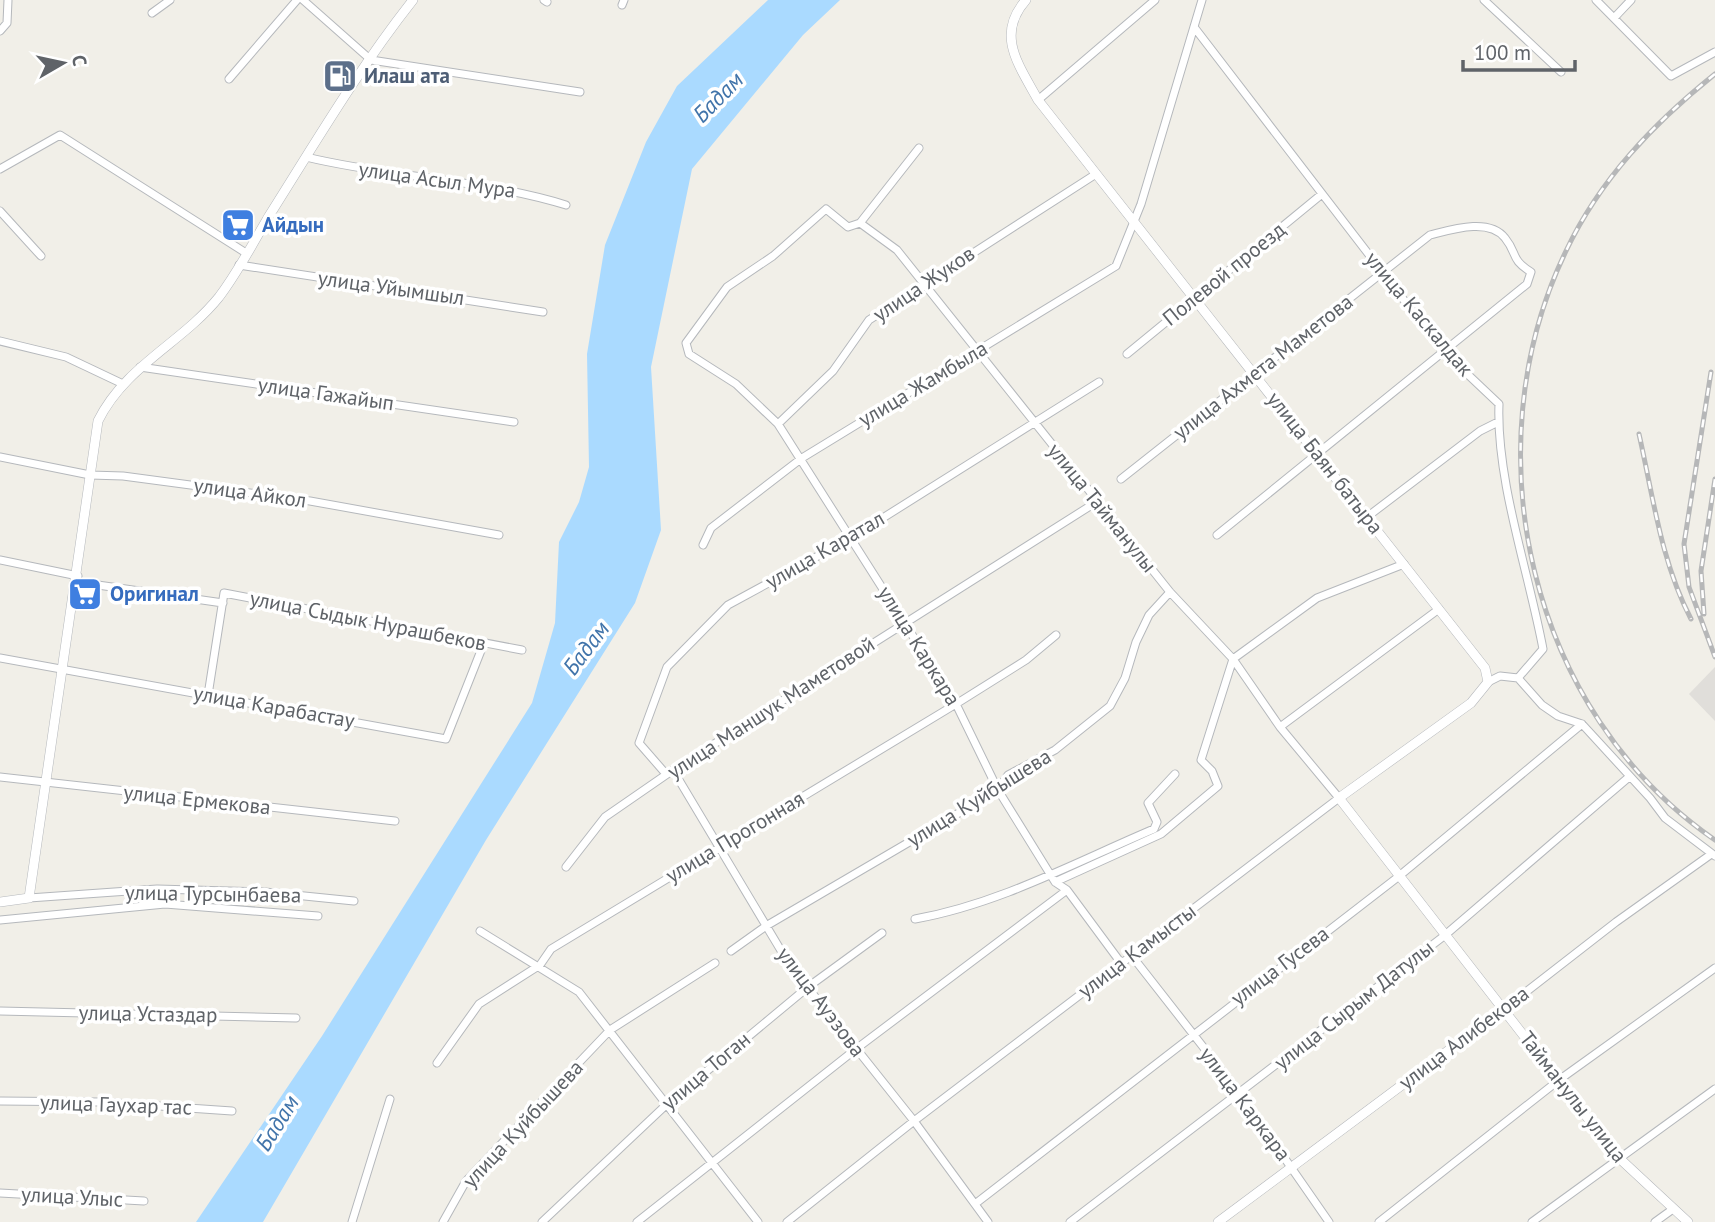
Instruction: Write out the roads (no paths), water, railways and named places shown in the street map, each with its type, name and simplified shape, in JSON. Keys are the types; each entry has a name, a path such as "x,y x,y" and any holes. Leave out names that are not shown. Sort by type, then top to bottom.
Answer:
{"street":[{"path":"0,31 7,23 8,0"},
{"path":"152,13 170,0"},
{"path":"229,79 297,0"},
{"path":"303,0 371,60 580,92"},
{"path":"0,902 29,898 64,671 98,421 108,402 139,366 194,324 219,296 306,157 413,0"},
{"name":"улица Баян батыра","path":"1026,0 1015,13 1010,36 1016,60 1038,100 1485,668 1488,682"},
{"path":"1038,100 1155,0"},
{"name":"улица Жамбыла","path":"703,545 711,528 802,458 1116,266 1134,220 1202,0"},
{"path":"1484,0 1561,72"},
{"path":"1596,0 1671,76 1715,52"},
{"path":"1614,18 1631,0"},
{"name":"улица Каскалдак","path":"1194,27 1443,351 1499,404 1498,422 1514,524 1543,649 1518,678"},
{"path":"0,169 60,135 246,253"},
{"path":"860,223 919,148"},
{"name":"улица Асыл Мура","path":"306,157 354,169 529,194 566,205"},
{"name":"улица Жуков","path":"778,424 833,371 869,320 922,283 1096,174"},
{"name":"Полевой проезд","path":"1127,354 1322,194"},
{"name":"улица Тайманулы","path":"689,354 686,343 727,287 773,256 826,209 848,227 860,223 897,250 975,352 1170,592 1233,659 1280,727 1339,798"},
{"path":"0,211 41,256"},
{"name":"улица Ахмета Маметова","path":"1121,479 1430,235 1468,226 1496,230 1505,237 1517,263 1531,272 1527,284 1443,351"},
{"name":"улица Уйымшыл","path":"239,265 543,312"},
{"path":"0,341 66,357 123,384"},
{"path":"1217,535 1443,351"},
{"name":"улица Каркара","path":"689,354 736,384 778,424 956,704 998,790 1055,882 1067,890 1121,963"},
{"name":"улица Гажайып","path":"139,366 514,422"},
{"name":"улица Каратал","path":"670,772 639,743 667,667 728,605 851,538 1099,382"},
{"path":"1367,517 1480,431 1498,422"},
{"name":"улица Айкол","path":"0,457 90,475 123,476 310,501 499,535"},
{"name":"улица Маншук Маметовой","path":"566,867 605,817 670,772 1098,501"},
{"name":"улица Сыдык Нурашбеков","path":"0,560 77,579 223,603"},
{"path":"1055,882 1161,834 1218,786 1212,771 1201,760 1233,659 1317,598 1404,565"},
{"name":"улица Куйбышева","path":"731,951 766,926 998,790 1008,775 1055,750 1110,706 1125,678 1136,642 1149,615 1170,592"},
{"name":"улица Сыдык Нурашбеков","path":"208,695 224,593 522,650"},
{"path":"1280,727 1439,609"},
{"name":"улица Прогонная","path":"437,1063 479,1004 540,965 551,949 956,704 1026,660 1056,635"},
{"name":"улица Карабастау","path":"0,658 446,738 484,643"},
{"path":"1488,682 1500,676 1518,678 1542,705 1558,716 1582,724 1665,818 1712,856"},
{"name":"улица Камысты","path":"787,1222 1121,963 1339,798 1471,704 1488,682"},
{"name":"улица Гусева","path":"975,1204 1398,877 1582,724"},
{"name":"улица Ауэзова","path":"670,772 720,846 789,964 914,1121 988,1222"},
{"path":"915,919 954,912 1154,829 1157,822 1148,803 1175,774"},
{"name":"улица Сырым Датулы","path":"1070,1222 1444,936 1629,777"},
{"name":"улица Ермекова","path":"0,778 395,821"},
{"name":"Тайманулы улица","path":"1339,798 1618,1157 1688,1222"},
{"name":"улица Алибекова","path":"1218,1222 1504,1009 1615,922 1712,856"},
{"name":"улица Турсынбаева","path":"29,898 157,889 265,892 355,901"},
{"path":"637,1222 856,1049 1067,890"},
{"name":"улица Турсынбаева","path":"0,920 165,904 318,916"},
{"path":"480,931 540,965 579,992 758,1222"},
{"name":"улица Тоган","path":"542,1222 666,1105 808,988 882,933"},
{"name":"улица Каркара","path":"1132,956 1240,1094 1329,1222"},
{"name":"улица Куйбышева","path":"443,1222 466,1181 610,1031 715,963"},
{"path":"1379,1222 1559,1080 1715,968"},
{"name":"улица Устаздар","path":"0,1011 296,1018"},
{"path":"1532,1222 1715,1089"},
{"path":"352,1222 390,1099"},
{"name":"улица Гаухар тас","path":"0,1101 101,1102 232,1111"},
{"name":"улица Улыс","path":"0,1193 144,1201"},
{"path":"1655,1222 1673,1209"}],"water":[{"name":"Бадам","path":"768,0 840,0 803,35 692,169 651,367 661,530 635,603 486,840 263,1222 196,1222 322,1036 532,703 555,623 559,542 579,502 589,467 587,354 605,245 646,142 677,86"}],"railway":[{"path":"1715,74 1671,112 1630,154 1595,200 1566,251 1537,328 1523,409 1522,491 1535,572 1561,650 1600,722 1651,786 1715,840"},
{"path":"1711,372 1684,544 1689,587 1715,657"},
{"path":"1639,434 1665,552 1691,619"},
{"path":"1704,614 1701,571 1715,479"}],"place":[{"name":"Илаш ата","path":"340,76"},
{"name":"Айдын","path":"238,225"},
{"name":"Оригинал","path":"85,594"}]}
